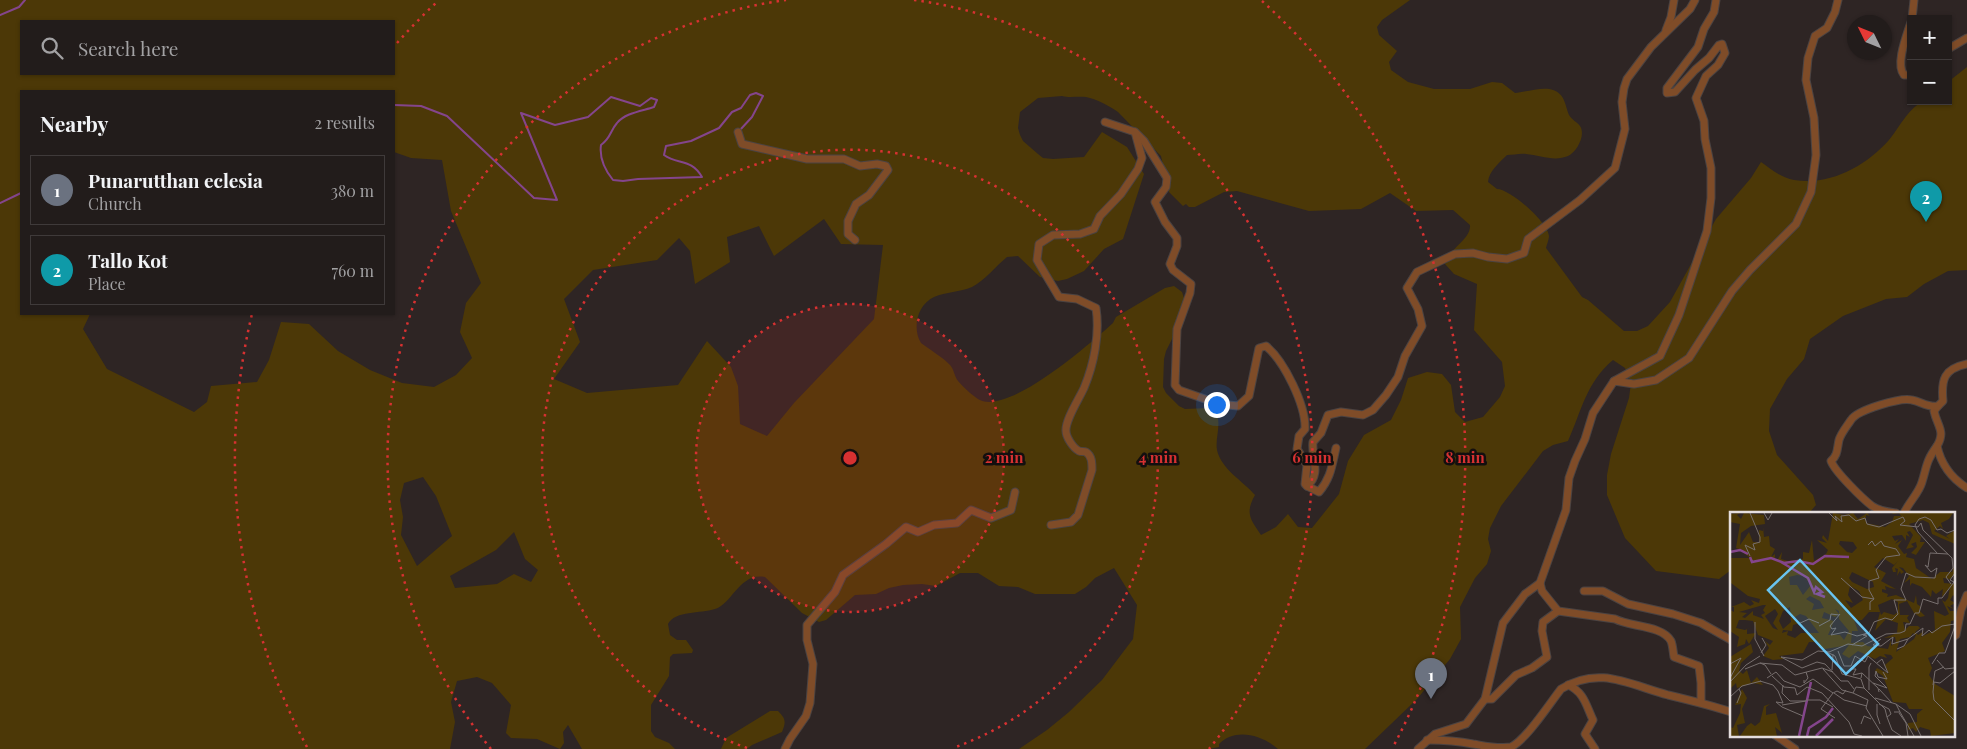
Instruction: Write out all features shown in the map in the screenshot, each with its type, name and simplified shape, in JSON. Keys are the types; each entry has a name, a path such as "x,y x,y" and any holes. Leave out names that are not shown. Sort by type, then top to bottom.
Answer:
{"street":[{"path":"1665,33 1671,17 1674,0"},
{"path":"1306,486 1314,476 1316,468 1314,442 1324,428 1328,416 1342,412 1363,415 1373,410 1398,377 1405,356 1422,326 1418,309 1407,288 1417,272 1455,254 1473,253 1507,259 1524,253 1528,239 1580,200 1615,168 1624,129 1622,102 1627,79 1651,47 1690,9 1695,0"},
{"path":"1418,749 1435,734 1466,724 1485,699 1503,623 1525,594 1540,583 1566,510 1569,478 1585,439 1593,413 1614,381 1660,356 1679,315 1706,231 1711,198 1711,168 1705,139 1704,120 1696,98 1706,76 1726,54 1722,44 1675,92 1668,92 1667,88 1698,48 1704,29 1714,12 1716,0"},
{"path":"1614,381 1634,384 1656,380 1689,358 1732,291 1796,224 1811,192 1816,155 1814,118 1806,80 1808,58 1815,36 1827,28 1835,12 1838,0"},
{"path":"1912,15 1914,0"},
{"path":"1907,36 1900,63 1900,71 1907,75"},
{"path":"1952,47 1967,38"},
{"path":"1105,122 1134,132 1144,141 1167,178 1166,187 1155,202 1165,222 1178,238 1170,264 1173,270 1191,284 1190,293 1177,330 1175,385 1179,390 1219,404 1238,406 1249,396 1260,348 1266,346 1276,356 1304,409 1305,429 1299,436 1296,449 1307,465 1306,486"},
{"path":"738,132 742,144 754,148 806,159 844,159 860,166 877,164 886,166 888,170 870,195 856,204 848,221 848,234 855,240"},
{"path":"1051,525 1071,522 1078,515 1092,470 1092,462 1089,455 1079,451 1070,442 1066,432 1093,364 1097,318 1096,308 1077,299 1060,297 1037,260 1039,244 1053,235 1080,234 1094,229 1100,216 1121,194 1138,169 1142,158 1140,146 1134,132"},
{"path":"1904,512 1908,503 1922,484 1929,457 1942,438 1934,411 1943,401 1943,379 1956,366 1967,364"},
{"path":"1887,512 1872,506 1836,471 1831,461 1838,452 1839,440 1851,419 1874,407 1905,399 1913,400 1926,406 1938,406"},
{"path":"1937,446 1940,458 1946,469 1956,481 1967,488"},
{"path":"1306,486 1319,492 1327,482 1331,473 1336,448"},
{"path":"785,749 790,738 806,716 810,703 813,664 807,640 807,625 834,592 843,575 906,527 918,532 934,525 957,523 971,510 991,518 1011,510 1015,492"},
{"path":"1540,583 1542,590 1558,611"},
{"path":"1584,590 1603,591 1628,604 1674,614 1701,623 1730,639"},
{"path":"1954,636 1956,635 1961,610 1967,595"},
{"path":"1485,699 1492,699 1516,675 1532,668 1548,657 1542,632 1543,622 1558,611 1615,619 1622,623 1641,625 1662,632 1670,640 1674,658 1699,666 1702,683 1701,702"},
{"path":"1427,740 1474,744 1489,749 1509,747 1516,743 1532,727 1561,689 1592,678 1604,677 1627,681 1730,712"},
{"path":"1568,685 1577,689 1583,695 1593,720 1585,734 1594,749"},
{"path":"1776,736 1795,749"}],"shaded area":[{"path":"0,0 1410,0 1382,20 1377,27 1379,35 1397,51 1389,62 1391,70 1408,82 1434,89 1470,89 1492,82 1502,83 1515,93 1549,89 1557,92 1562,97 1569,115 1582,130 1580,143 1575,151 1563,158 1547,158 1524,154 1507,155 1492,171 1488,182 1497,189 1503,190 1519,200 1536,215 1549,236 1546,248 1582,297 1624,331 1637,331 1648,326 1670,302 1716,219 1751,178 1761,162 1780,175 1794,180 1821,180 1846,172 1870,158 1880,149 1917,105 1952,105 1952,79 1967,67 1967,270 1948,271 1924,284 1907,297 1886,299 1843,316 1810,339 1804,359 1787,379 1770,409 1769,431 1777,455 1813,495 1816,505 1810,512 1730,512 1730,571 1719,579 1656,571 1625,538 1607,495 1607,475 1611,454 1629,398 1631,383 1625,368 1613,360 1604,369 1591,388 1568,441 1553,445 1543,451 1501,506 1490,528 1488,539 1491,551 1487,564 1475,578 1460,607 1461,639 1450,659 1417,699 1365,749 1278,749 1265,740 1241,734 1226,739 1219,744 1219,747 1209,749 1019,749 1069,712 1102,680 1133,639 1137,605 1114,568 1095,578 1075,594 1035,594 1018,587 999,586 978,573 960,573 936,586 922,584 903,585 889,588 876,594 855,595 826,620 819,622 802,613 765,577 749,579 721,606 709,611 682,614 668,624 670,635 677,640 686,640 693,650 692,653 673,654 670,657 669,676 651,705 651,731 655,737 669,743 675,749 582,749 568,725 563,732 564,743 560,749 537,739 511,738 506,733 511,705 492,683 477,677 457,681 451,702 455,722 450,749 0,749","holes":["1086,97 1111,107 1118,112 1161,156 1169,192 1183,206 1186,204 1189,207 1195,207 1224,192 1237,191 1309,211 1361,209 1390,193 1416,211 1453,210 1470,225 1464,240 1447,258 1445,264 1454,274 1477,284 1474,330 1502,362 1505,386 1500,397 1483,417 1465,422 1455,412 1451,385 1442,374 1427,372 1408,378 1401,400 1391,420 1364,435 1348,461 1339,494 1312,528 1298,527 1288,514 1276,527 1261,535 1250,516 1250,507 1255,495 1228,469 1219,457 1217,450 1217,415 1213,414 1209,408 1185,409 1179,406 1166,393 1163,387 1166,351 1177,329 1186,304 1182,292 1174,286 1165,288 1116,317 1113,323 1087,346 1027,388 1008,398 991,402 978,399 958,381 949,364 921,343 918,337 917,324 920,311 924,305 934,297 976,285 1007,257 1018,256 1040,277 1058,281 1084,271 1104,249 1123,239 1144,174 1127,147 1102,132 1084,157 1043,158 1023,141 1018,128 1020,112 1038,98","824,219 841,244 883,245 874,319 794,403 767,436 740,424 738,386 731,367 707,341 678,385 587,393 554,379 580,342 564,299 593,270 657,260 679,238 690,251 695,284 730,262 727,237 759,226 774,256","423,477 436,496 452,536 417,566 401,535 403,517 400,500 404,483","514,532 525,559 538,570 531,582 514,574 497,584 455,588 450,576 496,550"]},
{"path":"770,711 778,711 783,716 785,723 782,732 747,749 721,749 726,738"}],"waterway":[{"path":"0,15 19,7 25,0"},
{"path":"395,105 421,106 447,116 534,198 557,200 521,113 555,125 588,117 611,97 640,106 651,98 657,100 654,107 620,120 607,140 601,145 602,160 607,172 613,180 623,181 702,177 689,164 664,155 666,146 691,141 719,128 732,112 741,108 750,95 756,93 763,96 752,117 740,130"},
{"path":"0,203 20,193"}],"place":[{"name":"Tallo Kot","path":"1926,222"},
{"name":"Punarutthan eclesia","path":"1431,699"}]}
